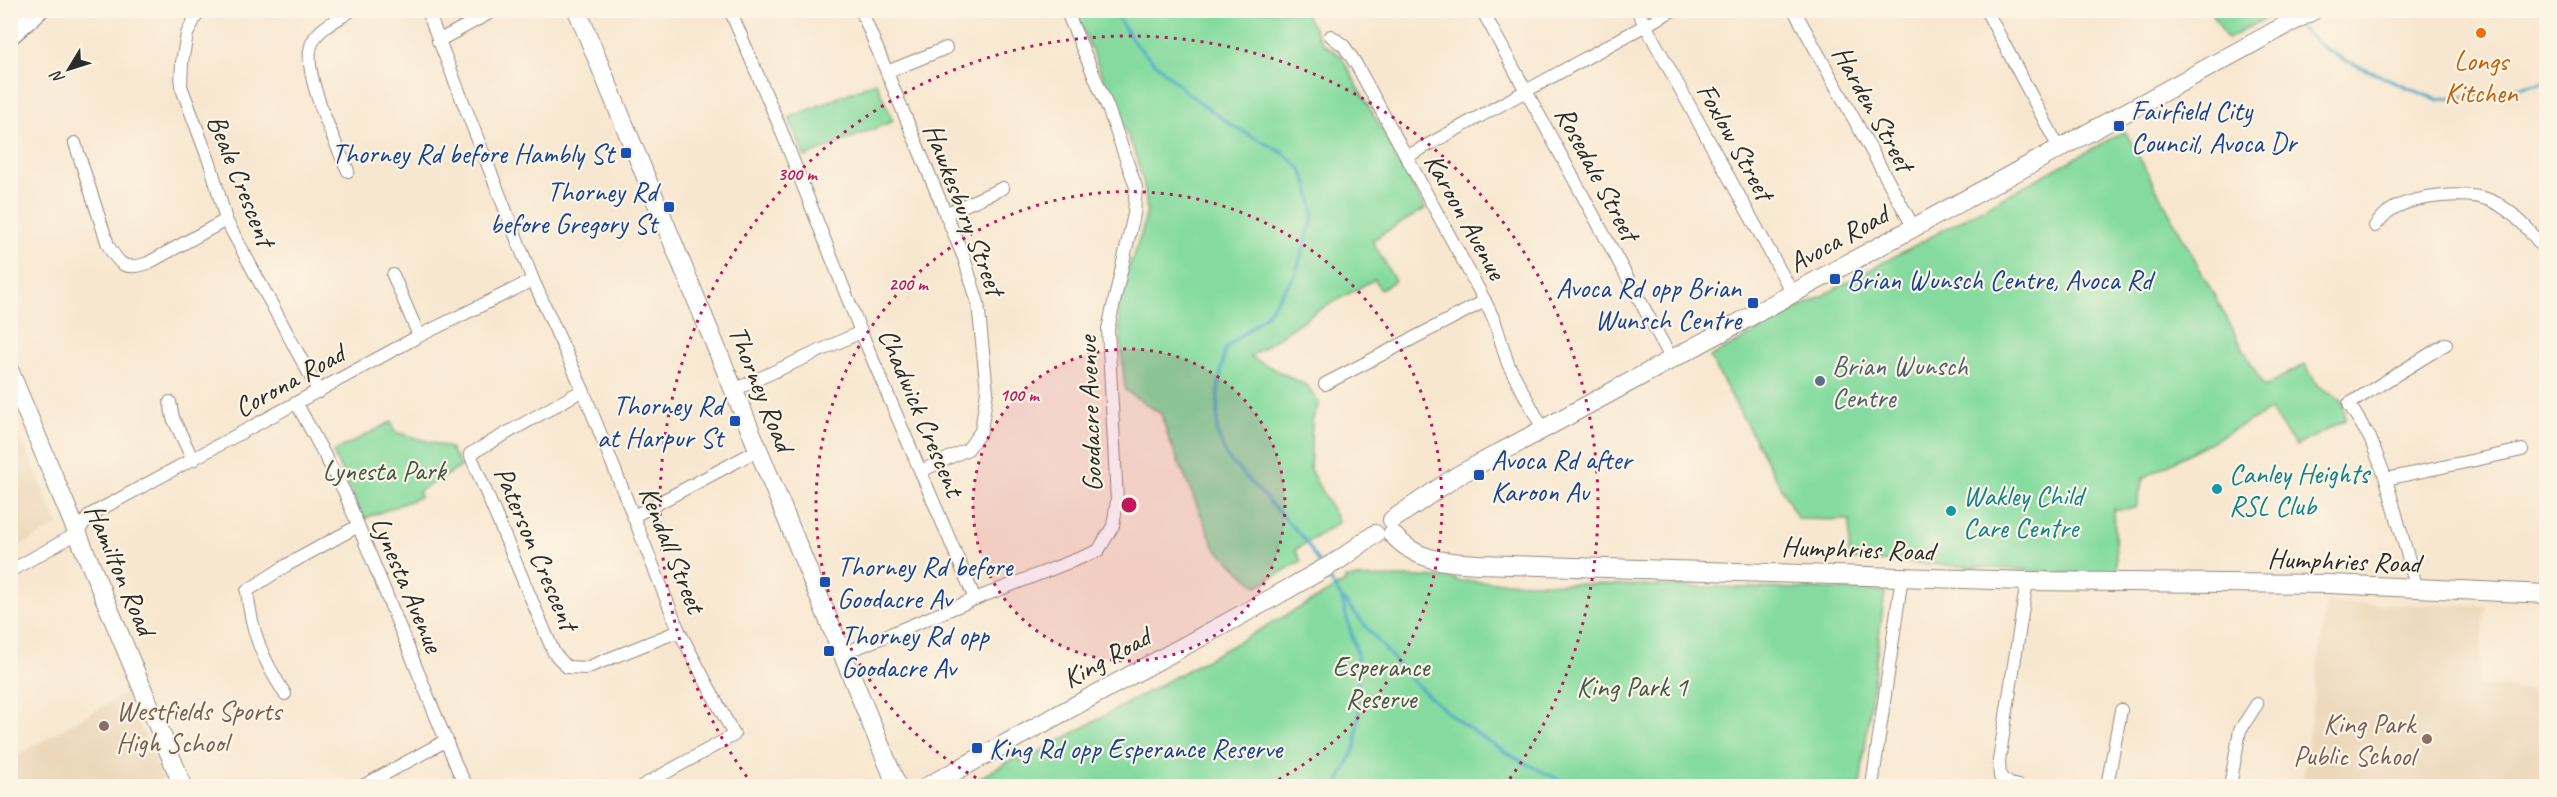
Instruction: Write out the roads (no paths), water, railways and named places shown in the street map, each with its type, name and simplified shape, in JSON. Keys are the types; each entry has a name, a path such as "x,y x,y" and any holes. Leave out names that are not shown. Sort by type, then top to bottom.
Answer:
{"highway":[{"path":"10,33 36,10"}],"main road":[{"name":"Thorney Road","path":"577,10 897,786"},
{"name":"Avoca Road","path":"1311,575 1339,560 1386,529 1457,476 2314,10"},
{"name":"Hamilton Road","path":"10,372 183,786"},
{"name":"Humphries Road","path":"1386,529 1404,546 1425,558 1454,562 2027,581 2330,584 2547,594"},
{"name":"King Road","path":"928,786 1311,575"}],"street":[{"name":"Beale Crescent","path":"200,10 187,34 181,86 211,166 226,220 319,392"},
{"path":"348,171 320,105 309,67 312,43 323,29 352,10"},
{"path":"428,10 438,41 533,280"},
{"path":"438,41 495,10"},
{"name":"Chadwick Crescent","path":"730,10 861,332 975,599"},
{"name":"Hawkesbury Street","path":"861,10 964,258 978,303 987,391 981,430 968,449 921,471"},
{"name":"Goodacre Avenue","path":"843,654 1098,551 1113,526 1117,501 1108,329 1134,214 1136,186 1108,108 1066,10"},
{"name":"Rosedale Street","path":"1482,10 1671,358"},
{"name":"Foxlow Street","path":"1637,10 1793,294"},
{"path":"1406,157 1673,10"},
{"name":"Harden Street","path":"1794,10 1914,228"},
{"path":"1986,10 2059,148"},
{"name":"Karoon Avenue","path":"1331,36 1344,46 1356,64 1485,302 1497,328 1508,364 1543,429"},
{"path":"887,72 946,48"},
{"path":"75,143 108,245 123,265 134,267 148,263 226,220"},
{"path":"945,214 1003,188"},
{"path":"2375,226 2388,212 2404,204 2419,200 2466,196 2492,201 2518,219 2547,251"},
{"path":"393,275 419,336"},
{"name":"Corona Road","path":"10,571 76,534 90,515 419,336 533,280"},
{"name":"Kendall Street","path":"533,280 583,390 679,632 734,735 642,786"},
{"path":"1325,384 1485,302"},
{"path":"734,390 861,332"},
{"path":"2417,589 2386,479 2370,438 2349,404 2446,344"},
{"name":"Paterson Crescent","path":"583,390 470,454 554,652 567,667 586,668 679,632"},
{"path":"170,402 173,418 193,460"},
{"name":"Lynesta Avenue","path":"297,404 344,490 458,770 467,786"},
{"path":"634,516 758,450"},
{"path":"2386,479 2522,450"},
{"path":"285,694 269,668 254,634 247,591 358,526"},
{"path":"1872,786 1902,576"},
{"path":"2018,786 2000,777 1999,761 2001,732 2027,581"},
{"path":"2230,786 2240,730 2257,704"},
{"path":"2107,786 2121,710"},
{"path":"363,786 447,741"}],"waterway":[{"path":"1113,10 1135,44 1186,92 1231,125 1285,154 1301,169 1309,187 1314,215 1295,275 1265,316 1225,349 1218,391 1217,432 1226,456 1306,541 1319,564"},
{"path":"2280,10 2287,17"},
{"path":"2299,27 2316,42 2342,59 2437,100 2490,94 2546,82"},
{"path":"1326,575 1341,597 1357,654 1359,708 1356,746 1337,786"},
{"path":"1343,599 1406,674 1451,715 1511,755 1574,786"}],"place":[{"name":"Longs Kitchen","path":"2481,33"},
{"name":"Fairfield City Council, Avoca Dr","path":"2119,126"},
{"name":"Thorney Rd before Hambly St","path":"626,153"},
{"name":"Thorney Rd before Gregory St","path":"669,207"},
{"name":"Brian Wunsch Centre, Avoca Rd","path":"1835,279"},
{"name":"Avoca Rd opp Brian Wunsch Centre","path":"1753,303"},
{"name":"Brian Wunsch Centre","path":"1820,381"},
{"name":"Thorney Rd at Harpur St","path":"735,421"},
{"name":"Avoca Rd after Karoon Av","path":"1479,475"},
{"name":"Canley Heights RSL Club","path":"2217,489"},
{"name":"Wakley Child Care Centre","path":"1951,511"},
{"name":"Thorney Rd before Goodacre Av","path":"825,582"},
{"name":"Thorney Rd opp Goodacre Av","path":"829,651"},
{"name":"Westfields Sports High School","path":"104,726"},
{"name":"King Park Public School","path":"2427,739"},
{"name":"King Rd opp Esperance Reserve","path":"977,748"}],"park label":[{"name":"Lynesta Park","path":"384,470"},
{"name":"Esperance Reserve","path":"1381,682"},
{"name":"King Park 1","path":"1632,686"}]}
